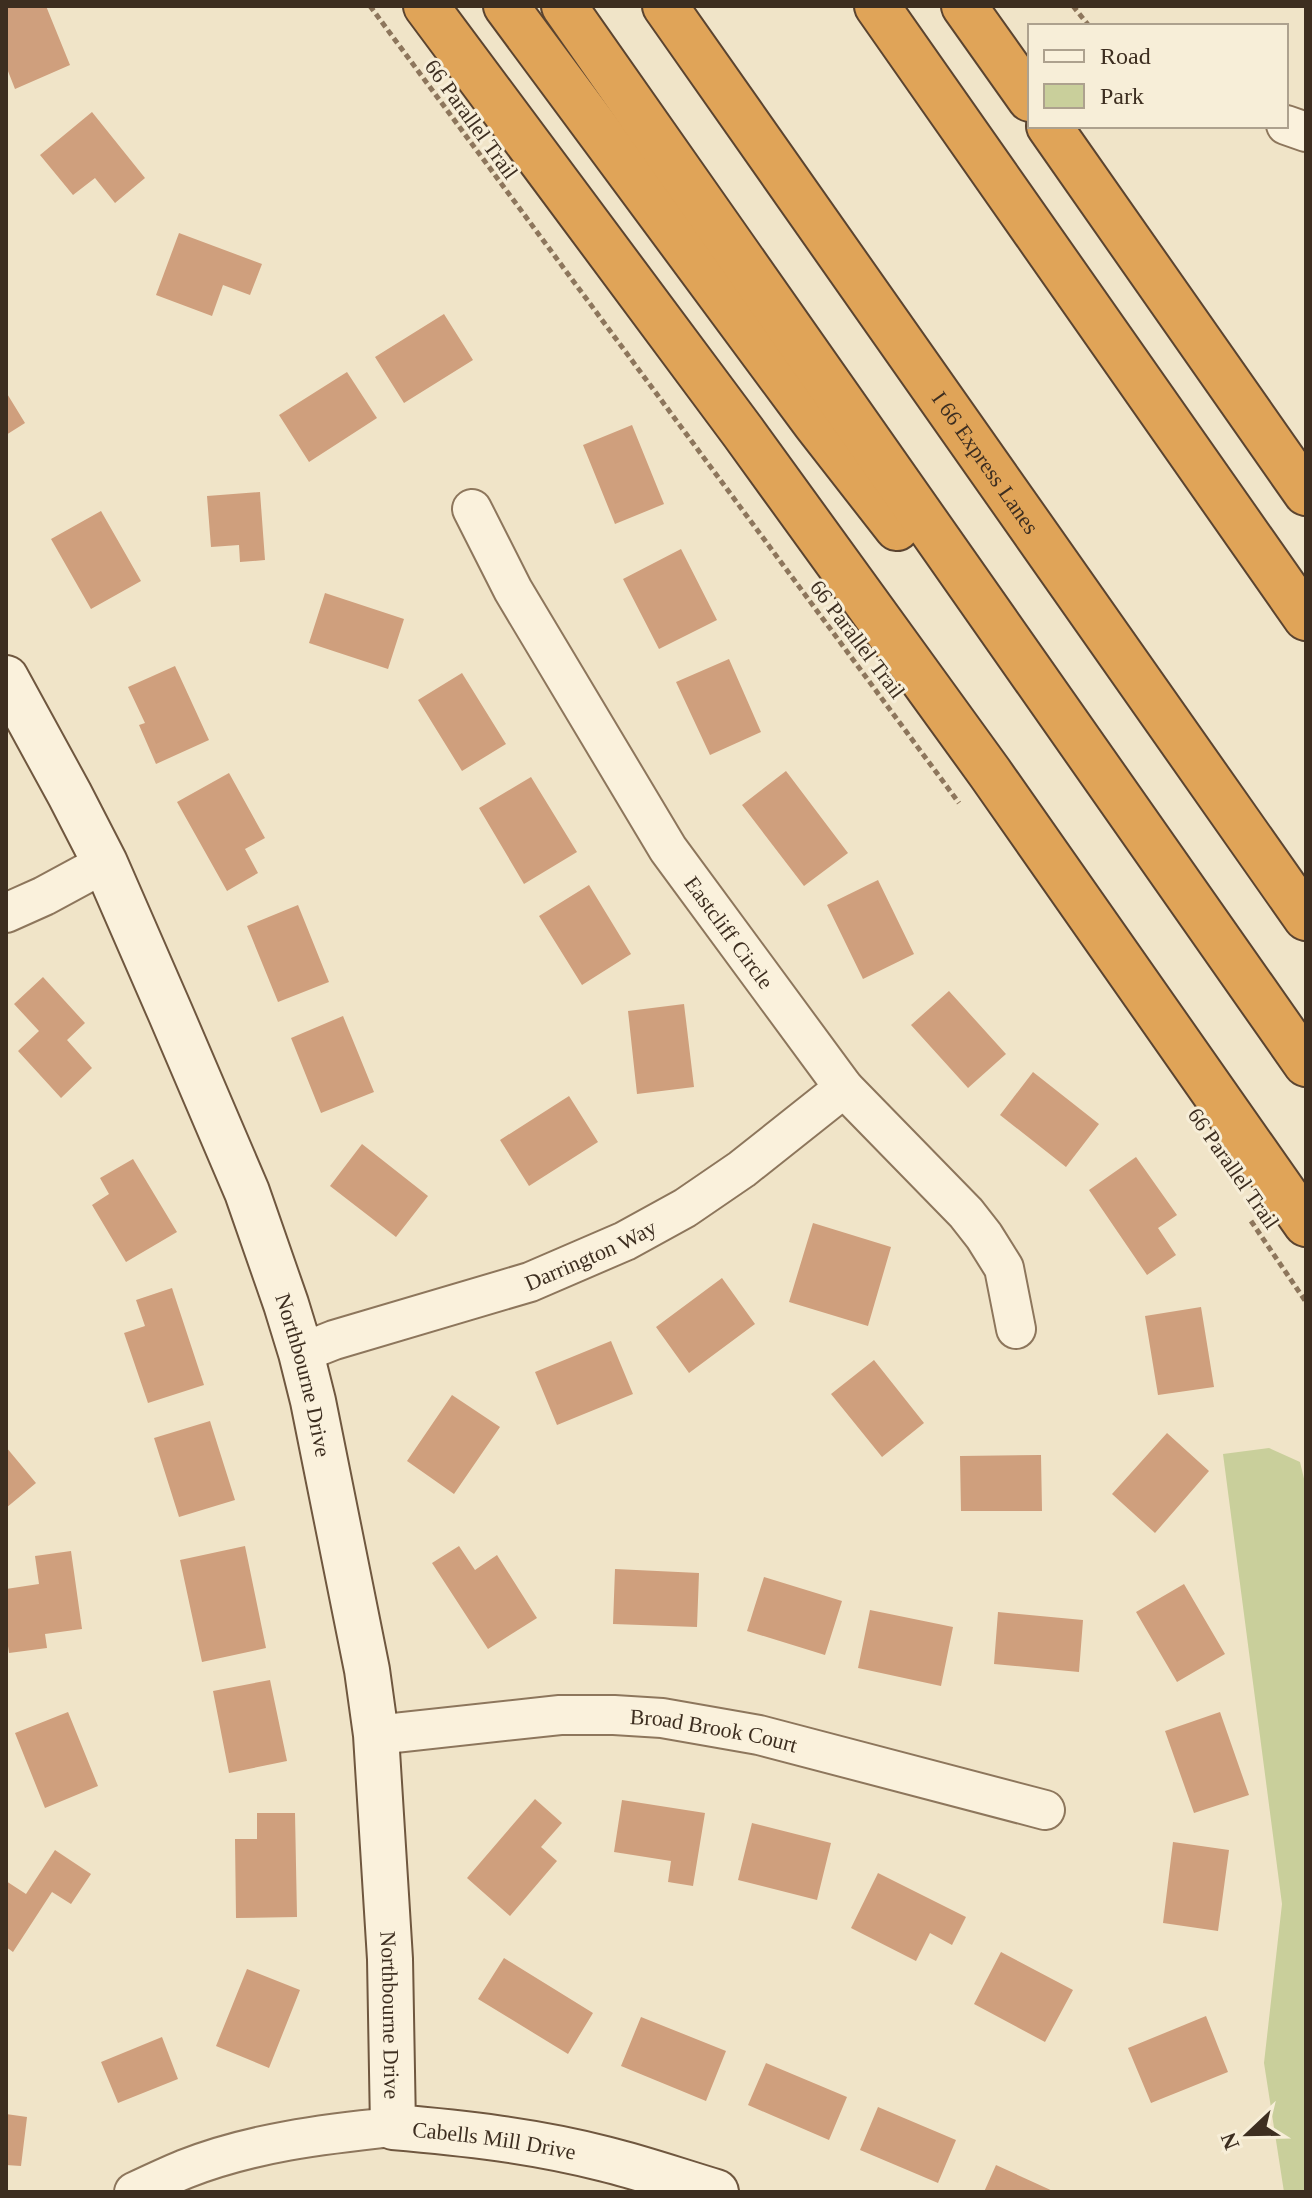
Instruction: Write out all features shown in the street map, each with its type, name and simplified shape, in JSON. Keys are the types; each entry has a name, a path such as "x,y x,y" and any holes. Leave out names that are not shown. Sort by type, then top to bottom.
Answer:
{"highway":[{"path":"426,6 733,419 981,761 1306,1224"},
{"path":"506,6 815,423 1215,932"},
{"path":"564,6 1306,1064"},
{"name":"I 66 Express Lanes","path":"665,6 1306,918"},
{"path":"877,6 1306,618"},
{"path":"964,6 1028,96"},
{"path":"1050,128 1306,493"}],"street":[{"name":"Eastcliff Circle","path":"472,509 513,590 668,849 844,1088 966,1213 984,1236 1004,1268 1016,1329"},
{"name":"Northbourne Drive","path":"6,678 105,863 247,1192 301,1353 367,1670 376,1735 390,1959 393,2127"},
{"path":"6,913 105,863"},
{"name":"Darrington Way","path":"301,1353 334,1340 530,1282 625,1241 685,1208 742,1169 844,1088"},
{"name":"Broad Brook Court","path":"376,1735 560,1715 662,1718 759,1735 1045,1810"},
{"name":"Cabells Mill Drive","path":"134,2192 187,2168 235,2153 289,2140 393,2127 533,2143 606,2159 716,2192"}],"path":[{"name":"66 Parallel Trail","path":"370,6 963,809"},
{"path":"1073,6 1087,24"},
{"name":"66 Parallel Trail","path":"1246,1212 1306,1302"}],"green space":[{"path":"1269,1448 1300,1462 1306,1487 1306,2192 1284,2192 1264,2063 1282,1904 1223,1454"}],"building":[{"path":"6,6 46,6 70,65 15,89 6,66"},
{"path":"92,112 145,178 115,203 95,178 73,195 40,155"},
{"path":"179,233 262,264 250,295 223,285 212,316 156,295"},
{"path":"444,314 473,360 404,403 375,357"},
{"path":"347,372 377,418 309,462 279,415"},
{"path":"6,392 25,423 6,435"},
{"path":"632,425 664,504 615,524 583,445"},
{"path":"260,492 265,560 240,562 239,545 211,547 207,496"},
{"path":"101,511 141,581 91,609 51,539"},
{"path":"681,549 717,620 659,649 623,579"},
{"path":"325,593 404,619 388,669 309,643"},
{"path":"729,659 761,732 710,755 676,682"},
{"path":"175,666 209,740 156,764 139,725 145,723 128,687"},
{"path":"462,673 506,744 462,771 418,700"},
{"path":"786,771 848,853 804,886 742,805"},
{"path":"229,773 265,838 245,849 258,873 227,891 177,802"},
{"path":"531,777 577,852 524,884 479,808"},
{"path":"878,880 914,954 863,979 827,905"},
{"path":"589,885 631,954 582,985 539,916"},
{"path":"298,905 329,982 278,1002 247,926"},
{"path":"43,977 85,1023 67,1040 92,1068 61,1098 18,1051 39,1031 14,1004"},
{"path":"949,991 1006,1054 968,1088 911,1025"},
{"path":"684,1004 694,1087 637,1094 628,1011"},
{"path":"343,1016 374,1092 321,1113 291,1038"},
{"path":"1033,1072 1099,1124 1066,1167 1000,1115"},
{"path":"569,1096 598,1142 529,1186 500,1140"},
{"path":"362,1144 428,1196 396,1237 330,1186"},
{"path":"1136,1157 1177,1215 1158,1228 1176,1255 1147,1275 1089,1190"},
{"path":"133,1159 177,1232 126,1262 92,1205 109,1194 100,1178"},
{"path":"813,1223 891,1247 868,1326 789,1302"},
{"path":"722,1278 755,1324 689,1373 656,1327"},
{"path":"172,1288 204,1385 148,1403 124,1333 145,1326 136,1300"},
{"path":"1201,1307 1214,1387 1158,1395 1145,1316"},
{"path":"611,1341 633,1394 557,1425 535,1372"},
{"path":"874,1360 924,1423 882,1457 831,1394"},
{"path":"452,1395 500,1427 454,1494 407,1461"},
{"path":"210,1421 235,1500 179,1517 154,1438"},
{"path":"1167,1433 1209,1471 1155,1533 1112,1494"},
{"path":"6,1447 36,1483 6,1508"},
{"path":"1041,1455 1042,1511 961,1511 960,1456"},
{"path":"245,1546 266,1648 202,1662 180,1560"},
{"path":"459,1546 475,1570 497,1555 537,1618 488,1649 432,1563"},
{"path":"71,1551 82,1629 45,1634 47,1648 9,1653 6,1589 39,1584 35,1556"},
{"path":"615,1569 699,1573 697,1627 613,1624"},
{"path":"764,1577 842,1601 825,1655 747,1631"},
{"path":"1184,1584 1225,1654 1177,1682 1136,1612"},
{"path":"870,1610 953,1627 941,1686 858,1668"},
{"path":"998,1612 1083,1620 1079,1672 994,1664"},
{"path":"270,1680 287,1761 229,1773 213,1691"},
{"path":"68,1712 98,1786 45,1808 15,1733"},
{"path":"1220,1712 1249,1795 1194,1813 1165,1731"},
{"path":"535,1799 562,1823 541,1847 557,1861 510,1916 467,1878"},
{"path":"622,1800 705,1813 693,1886 668,1882 671,1861 614,1852"},
{"path":"257,1813 295,1813 297,1917 236,1918 235,1839 257,1839"},
{"path":"752,1823 831,1843 817,1900 738,1880"},
{"path":"1173,1842 1229,1850 1218,1931 1163,1923"},
{"path":"55,1850 91,1874 71,1904 52,1892 13,1952 6,1947 6,1881 26,1894"},
{"path":"878,1873 966,1917 952,1945 930,1933 916,1961 851,1928"},
{"path":"1001,1952 1073,1990 1045,2042 974,2004"},
{"path":"504,1958 593,2013 568,2054 478,1999"},
{"path":"247,1969 300,1990 269,2068 216,2046"},
{"path":"1206,2016 1228,2072 1151,2103 1128,2048"},
{"path":"641,2017 726,2051 706,2101 621,2066"},
{"path":"162,2037 178,2079 118,2103 101,2062"},
{"path":"766,2063 847,2097 829,2140 748,2105"},
{"path":"878,2107 956,2140 938,2183 860,2150"},
{"path":"6,2114 27,2117 21,2166 6,2165"},
{"path":"996,2165 1055,2192 984,2192"}]}
